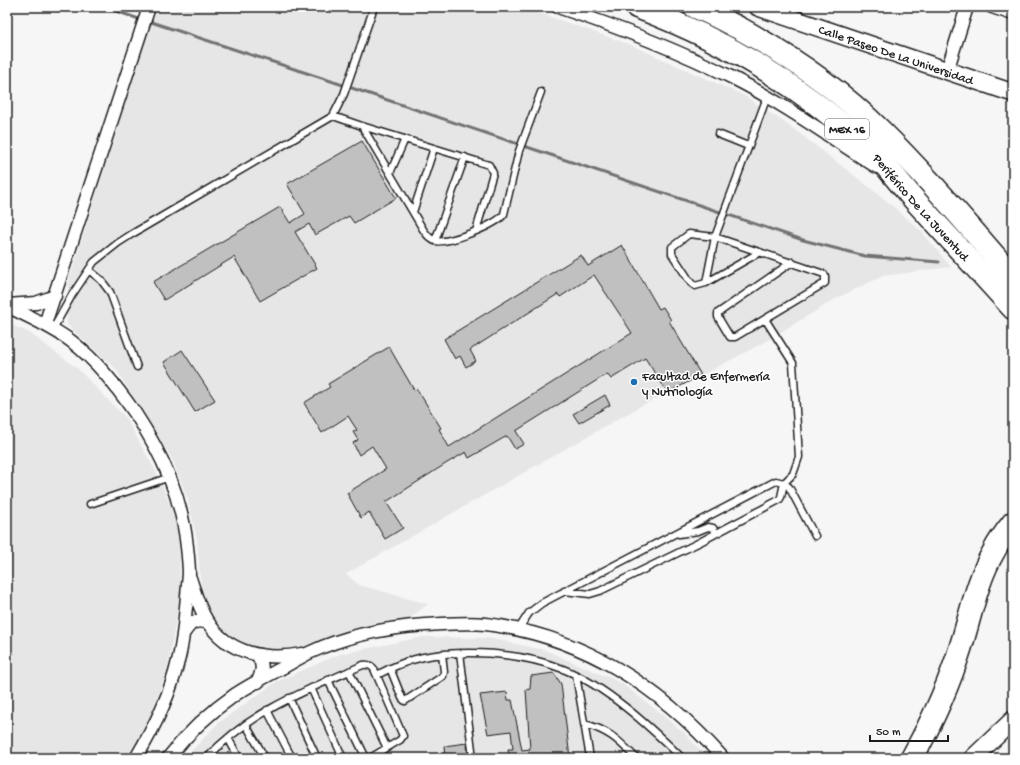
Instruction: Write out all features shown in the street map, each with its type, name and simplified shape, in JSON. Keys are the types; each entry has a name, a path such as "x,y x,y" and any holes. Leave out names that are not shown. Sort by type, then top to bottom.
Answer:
{"highway":[{"name":"Periférico De La Juventud","path":"638,7 673,20 755,62 838,121 865,144 1013,308"},
{"name":"Periférico De La Juventud","path":"696,7 709,12 763,42 789,58 837,92 881,130 1013,277"},
{"path":"912,758 933,719 954,669 977,590 985,569 994,550 1013,523"}],"street":[{"name":"Periférico De La Juventud","path":"558,7 645,38 735,80 802,118 896,179"},
{"name":"Calle Paseo De La Universidad","path":"758,7 1013,93"},
{"path":"947,71 967,7"},
{"path":"992,7 1013,14"},
{"path":"49,327 55,296 149,8"},
{"path":"7,306 36,303 55,296"},
{"path":"7,306 49,327 87,354 119,390 153,441 170,477 183,515 189,573 197,599 216,632 224,640 243,651 258,656 283,656 311,652"},
{"path":"136,758 168,694 178,661 183,634 189,573"},
{"path":"183,634 191,624 198,620 209,622"},
{"path":"168,758 191,732 217,708 236,694 311,652 349,637 392,628 464,623 485,624 537,634 586,652 619,669 639,682 680,715 723,758"},
{"path":"258,656 263,666 258,682"},
{"path":"973,758 1013,720"}],"lane":[{"path":"49,327 94,262 104,253 132,234 333,116 344,94 374,7"},
{"path":"362,126 424,231 435,241 441,241 461,237 476,231 498,221 504,214 519,150 541,92"},
{"path":"706,283 715,237 766,97"},
{"path":"333,116 489,165 493,173 476,231"},
{"path":"718,134 748,146"},
{"path":"390,173 405,139"},
{"path":"413,212 434,148"},
{"path":"435,241 465,157"},
{"path":"760,252 706,283 695,286 692,284 672,254 671,250 672,247 689,234 715,237 792,262 824,274 826,280 825,283 732,338 728,336 717,315 720,311 792,262"},
{"path":"89,270 101,280 110,292 137,367"},
{"path":"564,591 590,594 600,592 779,500 784,483 793,474 799,457 792,363 765,319"},
{"path":"90,504 170,477"},
{"path":"518,630 529,613 542,603 776,481 784,483 790,487 815,536"},
{"path":"673,535 698,532 708,527 713,528 716,533"},
{"path":"460,653 473,758"},
{"path":"377,675 398,664 419,657 442,654 460,653 508,656 537,661 564,669 600,689 653,729 682,758"},
{"path":"390,668 402,698 405,701 443,676 442,654"},
{"path":"208,757 228,738 267,710 289,698 362,664 367,664 372,666 374,669 403,734 400,740 370,758"},
{"path":"349,671 387,748"},
{"path":"576,675 590,758"},
{"path":"328,680 366,758"},
{"path":"311,688 343,758"},
{"path":"289,698 317,758"},
{"path":"267,710 292,758"},
{"path":"584,724 598,727 606,731 636,758"},
{"path":"246,725 265,758"},
{"path":"228,738 239,758"}],"shaded area":[{"path":"156,7 523,7 631,45 745,96 791,127 887,201 922,232 951,267 883,276 837,298 763,343 639,407 346,574 359,585 428,604 408,620 333,636 291,653 252,649 219,629 202,598 197,540 188,500 172,459 115,368 67,325 68,284 141,49"},
{"path":"7,323 28,332 77,368 126,418 160,479 179,522 180,595 167,672 149,720 127,758 7,758"},
{"path":"423,637 488,638 545,650 621,683 683,732 708,758 185,758 218,723 276,682 340,654"}],"building":[{"path":"362,141 396,198 354,223 349,216 315,235 309,224 295,232 317,268 260,301 234,257 164,300 153,282 280,207 290,223 305,214 287,184"},
{"path":"622,245 659,309 663,307 671,320 669,321 701,375 668,393 645,358 611,379 607,374 516,431 524,444 515,449 507,436 469,458 466,452 386,502 403,528 385,539 369,512 361,518 347,493 386,469 372,446 359,455 353,443 358,440 353,432 357,430 348,416 322,433 304,403 330,387 328,384 389,347 414,390 417,389 441,428 439,429 449,447 632,333 594,275 560,297 558,294 470,350 476,361 466,367 460,356 455,359 444,339 581,255 588,266"},
{"path":"182,350 215,400 195,412 164,362"},
{"path":"605,395 610,405 579,423 573,414"},
{"path":"554,673 561,684 570,758 509,758 508,749 513,749 511,731 488,734 480,695 507,692 508,700 512,700 522,750 530,749 526,690 530,689 531,676"},
{"path":"467,743 468,758 445,758 444,746"}],"waterway":[{"path":"104,7 142,20"},
{"path":"148,21 803,240 865,256 939,262"}],"place":[{"name":"Facultad de Enfermería y Nutriología","path":"634,382"}]}
